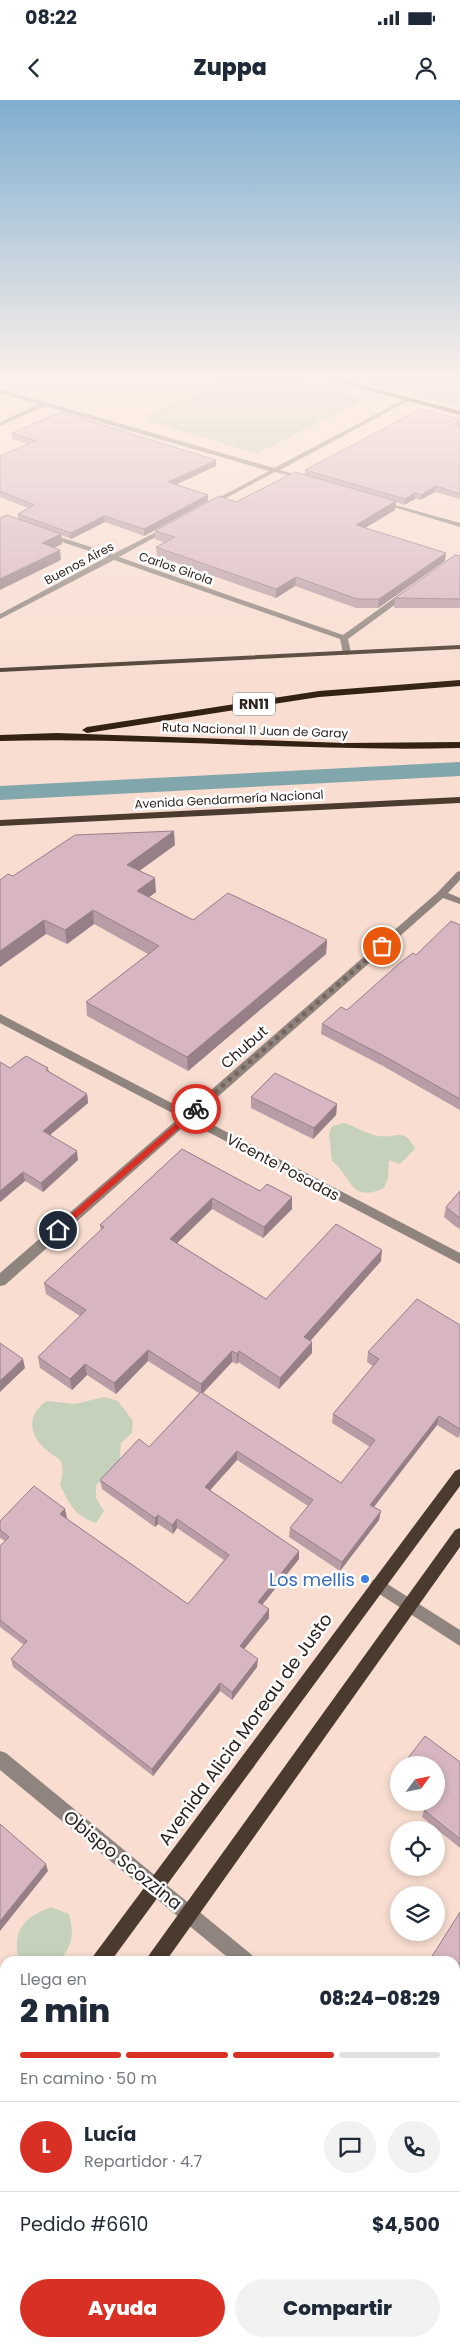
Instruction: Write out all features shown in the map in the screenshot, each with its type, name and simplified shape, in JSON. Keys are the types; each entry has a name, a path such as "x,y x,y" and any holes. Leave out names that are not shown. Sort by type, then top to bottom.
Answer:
{"highway":[{"name":"Ruta Nacional 11 Juan de Garay","path":"0,738 50,735 276,700 367,690 460,683"},
{"name":"Ruta Nacional 11 Juan de Garay","path":"50,735 340,747 460,745"}],"main road":[{"path":"0,670 460,647"},
{"name":"Avenida Gendarmería Nacional","path":"0,823 460,800"},
{"name":"Avenida Alicia Moreau de Justo","path":"104,1956 460,1474"},
{"path":"159,1956 460,1535"}],"street":[{"path":"197,511 252,481"},
{"path":"376,500 460,525"},
{"name":"Buenos Aires","path":"0,617 172,525"},
{"name":"Carlos Girola","path":"35,530 344,638"},
{"path":"347,653 344,638 414,588"},
{"name":"Chubut","path":"0,1280 442,894 460,874"},
{"path":"442,894 460,901"},
{"name":"Vicente Posadas","path":"0,1018 460,1259"},
{"path":"378,1585 460,1639"},
{"name":"Obispo Scozzina","path":"0,1759 240,1956"}],"green space":[{"path":"344,1123 378,1136 400,1135 411,1142 415,1149 400,1164 389,1160 388,1178 384,1188 364,1193 357,1190 332,1161 329,1134 332,1126"},
{"path":"104,1397 118,1401 133,1421 132,1433 121,1443 119,1466 96,1485 96,1498 104,1511 96,1523 82,1516 70,1504 60,1485 63,1471 61,1462 37,1440 32,1426 35,1413 47,1401 75,1404"},
{"path":"51,1907 69,1914 72,1928 70,1944 63,1956 18,1956 17,1941 22,1926 41,1911"}],"building":[{"path":"0,481 170,481 168,482 208,495 144,529 104,516 71,533 18,514 34,505 0,491"},
{"path":"278,481 326,481 396,501 356,525 446,553 379,599 357,599 296,577 276,589 156,547 175,537 155,531 219,496 236,502"},
{"path":"342,481 460,481 460,494 436,486 421,495 415,493 405,499"},
{"path":"7,515 61,534 42,543 60,550 0,579 0,518"},
{"path":"455,555 460,556 460,599 395,598"},
{"path":"174,831 127,865 155,878 137,891 193,920 228,893 327,940 187,1057 86,1002 159,946 93,910 65,930 44,920 0,951 0,880 8,874 13,876 75,835"},
{"path":"451,921 460,925 460,1099 322,1024 341,1007 347,1010 401,962 413,953 416,955"},
{"path":"26,1056 87,1094 43,1131 77,1151 41,1183 23,1172 0,1191 0,1062 10,1068"},
{"path":"275,1073 337,1104 314,1128 251,1097"},
{"path":"182,1149 260,1191 267,1184 292,1197 264,1227 212,1198 170,1239 266,1299 336,1224 382,1250 304,1337 312,1342 280,1378 239,1351 237,1354 232,1351 201,1384 148,1350 114,1383 85,1364 70,1379 38,1357 86,1310 44,1283 104,1227 100,1225"},
{"path":"460,1191 460,1218 446,1207"},
{"path":"417,1299 460,1325 460,1429 439,1416 370,1505 381,1511 342,1562 290,1528 313,1500 237,1451 205,1487 299,1551 258,1602 269,1609 240,1646 258,1659 232,1692 220,1683 152,1769 11,1659 27,1641 0,1620 0,1546 9,1537 0,1530 0,1521 34,1486 65,1509 60,1514 188,1604 229,1555 177,1519 172,1525 158,1515 155,1518 100,1480 139,1439 149,1447 201,1392 341,1483 375,1440 333,1414 379,1359 368,1352"},
{"path":"0,1343 23,1359 0,1381"},
{"path":"425,1736 460,1762 460,1839 445,1827 445,1821 438,1821 425,1811 445,1811 445,1756 410,1756"},
{"path":"0,1824 46,1864 0,1921"},
{"path":"460,1912 460,1956 432,1956 442,1941 445,1941 445,1936"}],"waterway":[{"path":"0,793 460,769"}],"way so far":[{"path":"196,1109 382,946"}],"place":[{"name":"Los mellis","path":"365,1579"}],"route":[{"path":"58,1230 196,1109"}]}
